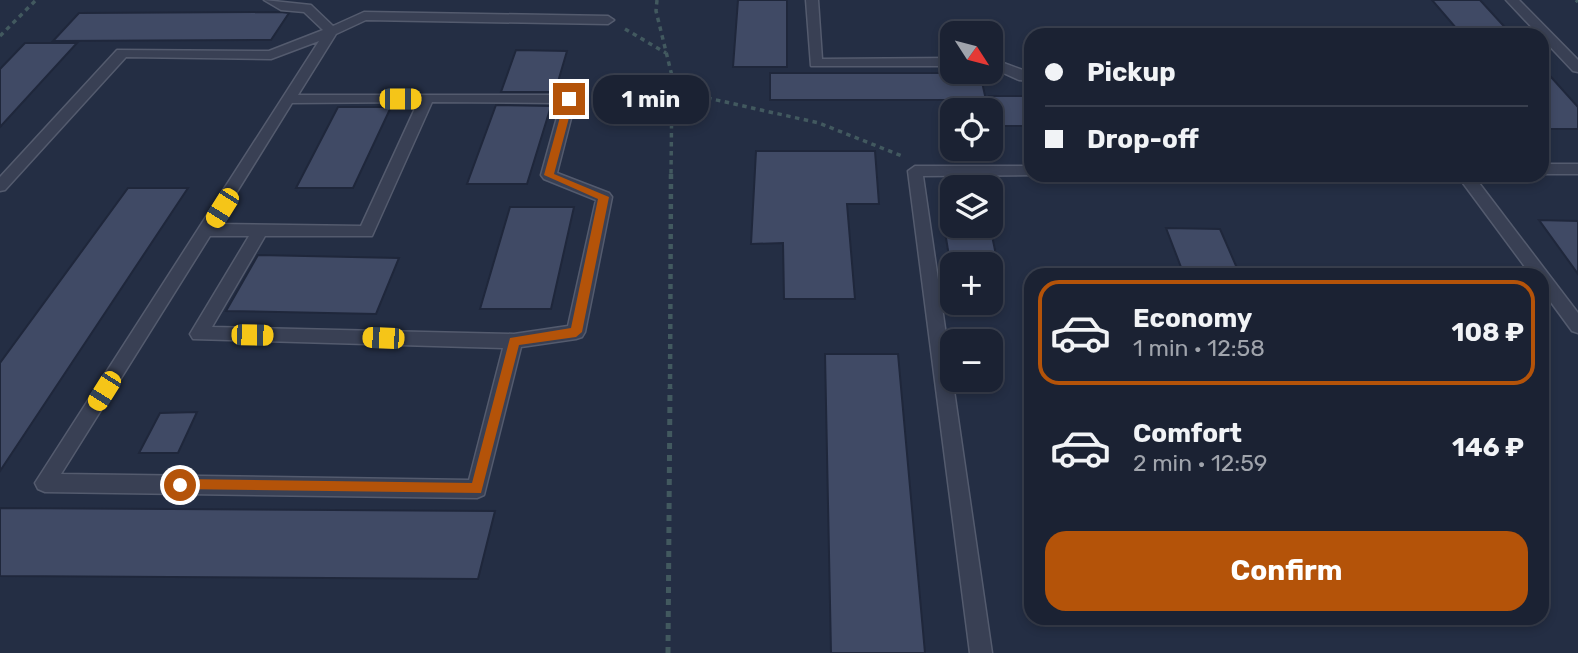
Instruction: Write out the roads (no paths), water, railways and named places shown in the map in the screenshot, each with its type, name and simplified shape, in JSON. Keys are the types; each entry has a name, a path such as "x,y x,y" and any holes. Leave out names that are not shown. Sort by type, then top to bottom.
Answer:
{"lane":[{"path":"270,0 285,7 307,8 331,31"},
{"path":"812,0 816,63 940,62"},
{"path":"1512,0 1539,28"},
{"path":"0,186 122,53 271,55 364,16 608,20"},
{"path":"331,31 208,230 45,483 477,489 514,341"},
{"path":"1549,38 1578,68"},
{"path":"1003,68 1024,77"},
{"path":"260,231 199,334 514,341 576,332 604,197 549,175 569,99 290,99"},
{"path":"208,230 366,232 427,99"},
{"path":"1549,170 1578,169"},
{"path":"981,653 915,171 1024,171"},
{"path":"1470,182 1535,268"},
{"path":"1549,287 1578,326"}]}
